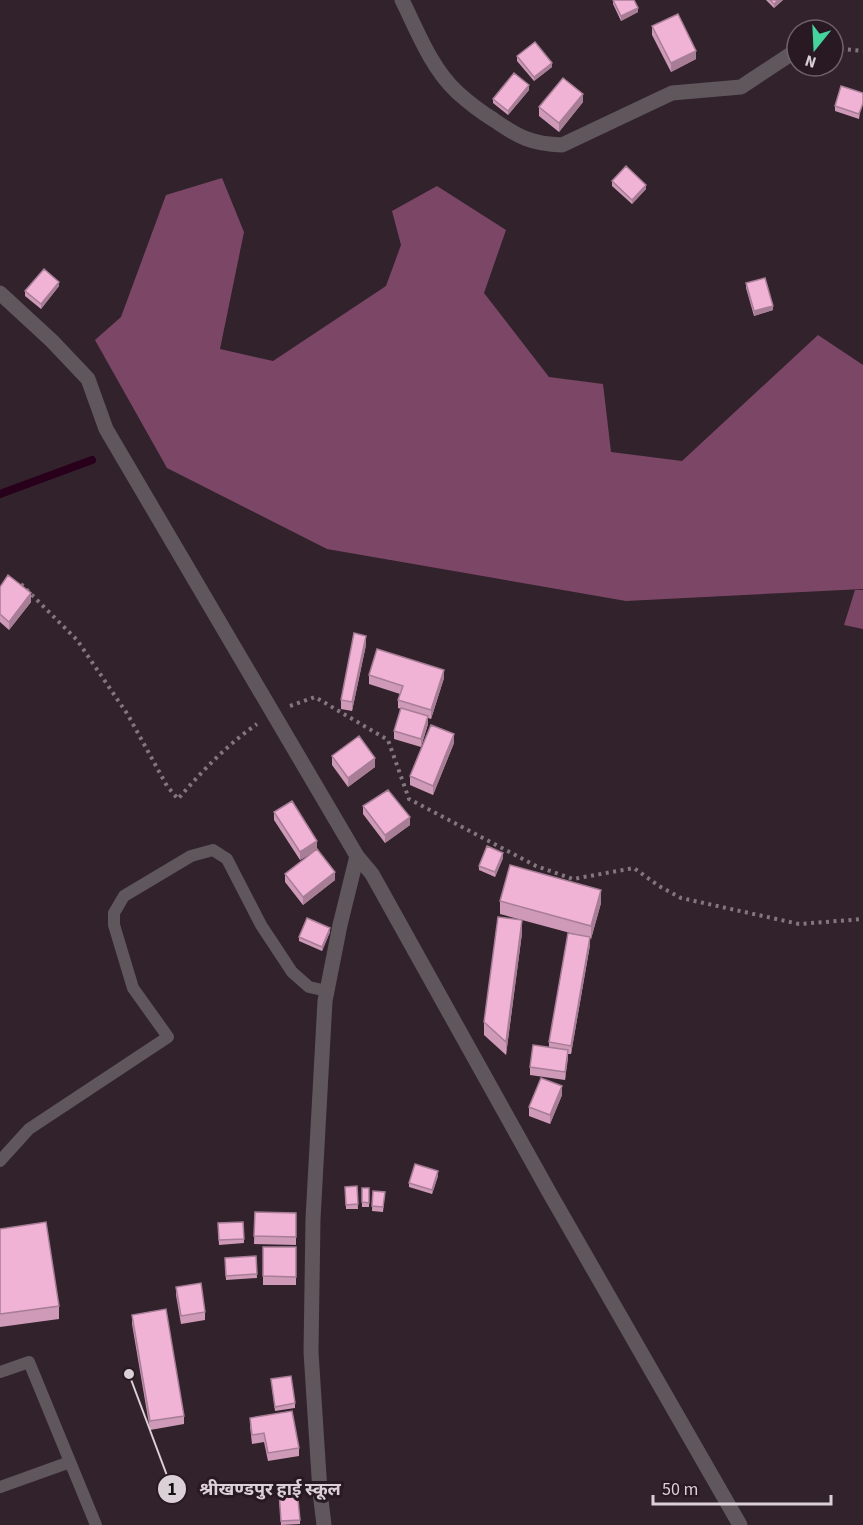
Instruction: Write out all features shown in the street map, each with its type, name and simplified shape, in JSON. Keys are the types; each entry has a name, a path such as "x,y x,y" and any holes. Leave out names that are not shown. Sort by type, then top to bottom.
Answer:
{"street":[{"path":"402,0 434,63 455,91 523,139 542,145 562,145 672,93 741,87 785,58"},
{"path":"0,293 52,341 88,379 106,429 357,856 372,874 555,1202 740,1525"},
{"path":"324,1525 311,1352 313,1219 327,991 357,856"}],"lane":[{"path":"0,1161 29,1129 168,1037 133,988 114,925 114,913 124,896 191,856 213,850 227,859 261,925 292,972 309,987 327,991"},
{"path":"0,1372 29,1362 96,1525"},
{"path":"0,1487 70,1462"}],"path":[{"path":"845,49 863,51"},
{"path":"21,584 77,640 128,715 167,786 178,799 238,737 273,712 315,697 388,740 409,799 536,866 573,879 634,868 681,898 799,924 863,919"}],"shaded area":[{"path":"222,178 244,232 220,349 273,361 386,286 401,245 392,211 437,186 506,230 484,293 549,377 603,384 611,452 682,461 818,335 863,365 863,589 626,601 327,549 167,468 95,340 121,317 166,195"},
{"path":"855,590 863,590 863,629 844,625"}],"building":[{"path":"613,0 634,0 638,8 621,16"},
{"path":"678,14 696,51 671,63 652,26"},
{"path":"535,42 552,63 534,77 517,56"},
{"path":"514,73 529,85 508,111 493,99"},
{"path":"563,78 583,94 559,123 539,107"},
{"path":"841,86 863,93 863,103 859,114 835,106"},
{"path":"626,166 646,185 632,200 612,181"},
{"path":"44,269 59,282 41,304 25,291"},
{"path":"765,278 773,306 754,311 746,283"},
{"path":"8,575 31,593 9,622 0,614 0,587"},
{"path":"354,633 366,636 352,702 341,700"},
{"path":"377,649 444,670 431,710 398,700 403,686 369,675"},
{"path":"401,708 428,716 421,739 394,731"},
{"path":"431,725 454,734 433,786 410,776"},
{"path":"359,736 375,758 348,778 332,756"},
{"path":"388,790 410,817 385,835 363,806"},
{"path":"292,801 317,841 300,852 274,812"},
{"path":"487,846 503,853 495,872 479,866"},
{"path":"317,849 335,872 303,897 285,874"},
{"path":"510,865 601,890 591,926 500,901"},
{"path":"498,917 522,920 506,1042 484,1022"},
{"path":"307,918 330,928 322,947 299,937"},
{"path":"568,933 590,937 571,1046 549,1042"},
{"path":"533,1045 568,1050 565,1072 530,1067"},
{"path":"541,1078 562,1086 550,1115 529,1107"},
{"path":"415,1164 438,1171 432,1190 409,1183"},
{"path":"357,1186 358,1204 346,1205 345,1187"},
{"path":"362,1188 369,1188 369,1203 362,1202"},
{"path":"373,1191 385,1192 383,1207 372,1206"},
{"path":"255,1212 296,1213 296,1237 254,1236"},
{"path":"46,1222 59,1306 0,1314 0,1229"},
{"path":"243,1222 244,1239 219,1240 218,1223"},
{"path":"263,1247 296,1247 296,1277 263,1276"},
{"path":"256,1256 257,1274 226,1276 225,1258"},
{"path":"201,1283 205,1312 181,1316 176,1287"},
{"path":"166,1309 184,1416 150,1421 132,1315"},
{"path":"291,1376 295,1403 275,1407 271,1379"},
{"path":"292,1411 299,1448 268,1453 264,1433 252,1435 250,1418"},
{"path":"297,1490 300,1520 281,1521 279,1491"}],"waterway":[{"path":"0,494 92,460"}],"place":[{"name":"श्रीखण्डपुर हाई स्कूल","path":"129,1374"}]}
